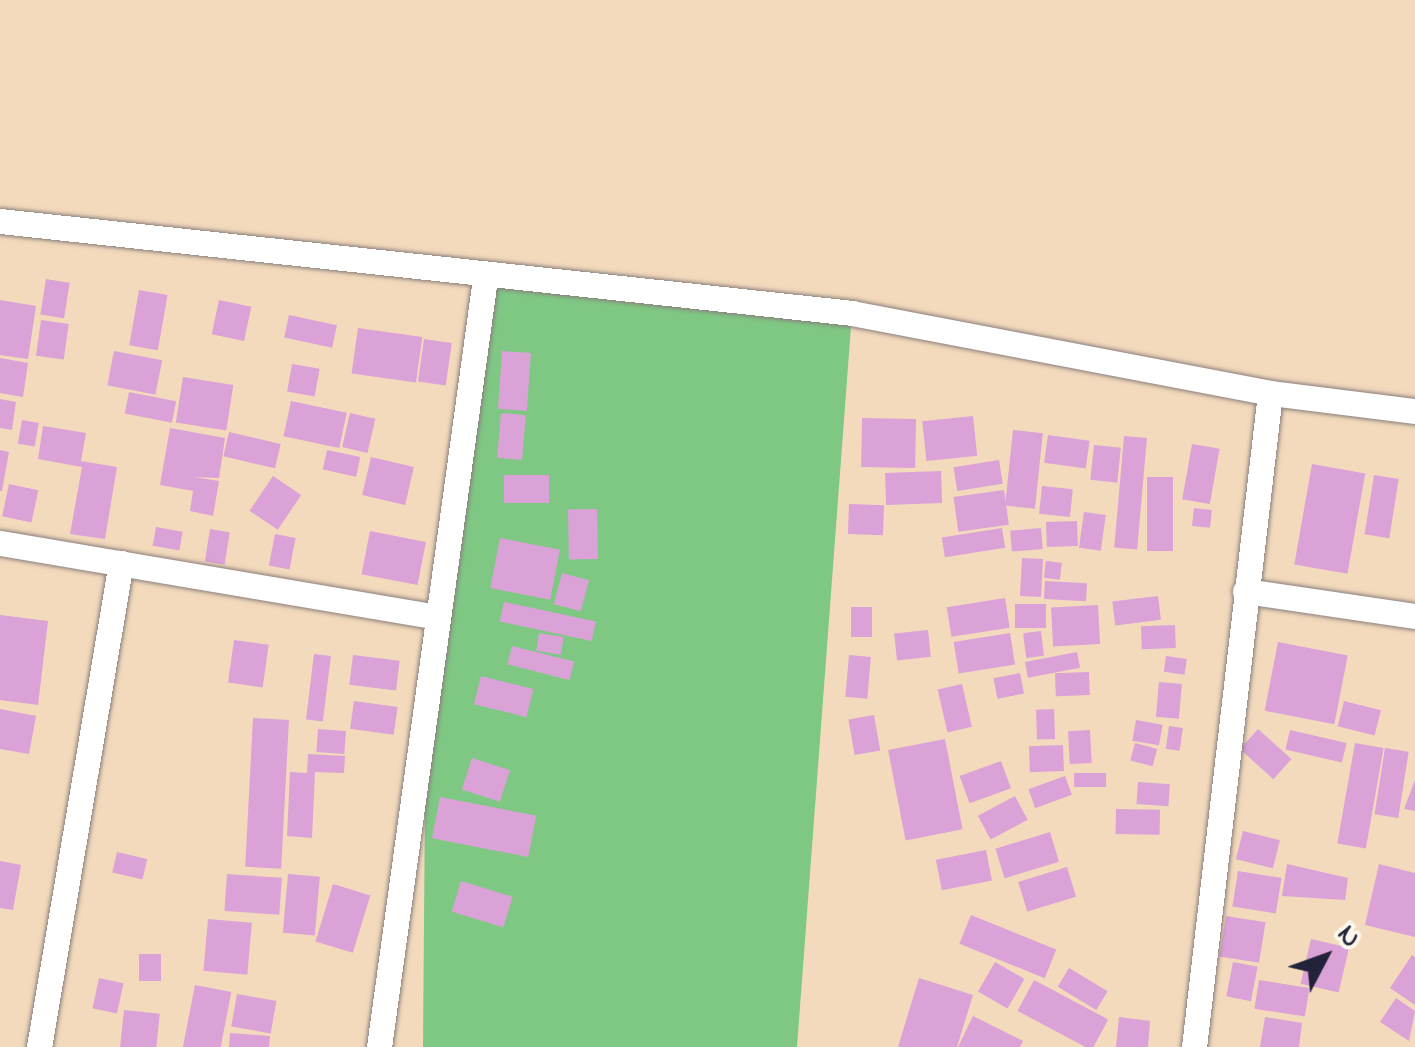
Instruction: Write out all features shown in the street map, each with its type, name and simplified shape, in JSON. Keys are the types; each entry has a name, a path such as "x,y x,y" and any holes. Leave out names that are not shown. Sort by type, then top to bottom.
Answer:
{"street":[{"path":"0,221 484,278 852,313 1270,393 1415,410"},
{"path":"379,1047 484,278"},
{"path":"1194,1047 1270,393"},
{"path":"0,543 436,617"},
{"path":"39,1047 121,563"},
{"path":"1245,591 1415,616"}],"green space":[{"path":"495,287 852,313 797,1047 423,1047 425,799"}],"building":[{"path":"46,279 70,283 64,318 40,315"},
{"path":"139,290 168,295 158,350 129,345"},
{"path":"0,300 36,306 28,359 0,355"},
{"path":"219,300 251,307 244,341 212,334"},
{"path":"289,315 337,325 332,348 284,337"},
{"path":"41,320 69,324 64,360 36,356"},
{"path":"358,328 422,337 416,383 352,374"},
{"path":"424,339 452,343 446,385 418,382"},
{"path":"114,351 162,360 155,395 107,385"},
{"path":"502,351 531,353 527,411 498,409"},
{"path":"0,358 28,363 23,397 0,393"},
{"path":"292,364 320,369 315,396 287,392"},
{"path":"183,377 233,385 226,430 176,422"},
{"path":"129,392 176,401 172,423 125,414"},
{"path":"0,399 16,402 12,430 0,428"},
{"path":"291,401 347,413 339,448 284,436"},
{"path":"350,413 375,419 367,453 342,447"},
{"path":"501,413 526,415 522,460 497,458"},
{"path":"973,416 977,456 926,461 922,421"},
{"path":"862,418 916,419 915,468 861,467"},
{"path":"22,420 39,423 35,447 18,444"},
{"path":"43,426 86,433 81,461 117,467 105,539 70,534 82,467 38,459"},
{"path":"170,428 225,438 219,478 194,477 219,481 213,516 190,511 193,491 160,485"},
{"path":"1013,430 1043,433 1035,509 1005,506"},
{"path":"229,432 281,444 275,468 223,456"},
{"path":"1048,435 1090,441 1086,469 1044,463"},
{"path":"1124,436 1147,438 1137,550 1114,548"},
{"path":"1192,444 1220,449 1210,504 1182,499"},
{"path":"1094,445 1121,448 1117,483 1090,480"},
{"path":"0,450 9,452 2,491 0,491"},
{"path":"327,450 360,457 356,477 323,470"},
{"path":"371,457 414,467 405,505 362,495"},
{"path":"999,460 1003,484 957,491 954,467"},
{"path":"1312,464 1365,473 1347,574 1294,564"},
{"path":"941,471 942,503 886,505 885,473"},
{"path":"504,475 549,475 549,503 504,503"},
{"path":"1374,475 1399,479 1389,538 1365,534"},
{"path":"273,476 301,495 278,530 250,511"},
{"path":"1147,477 1173,477 1173,551 1147,551"},
{"path":"9,484 38,490 31,523 2,516"},
{"path":"1042,486 1073,489 1070,517 1039,514"},
{"path":"1004,490 1009,525 958,532 953,497"},
{"path":"849,504 884,505 883,535 848,534"},
{"path":"1194,508 1212,510 1210,528 1192,526"},
{"path":"597,509 598,559 569,559 568,510"},
{"path":"1084,512 1106,515 1101,551 1079,548"},
{"path":"1077,521 1078,546 1047,547 1046,522"},
{"path":"156,527 183,532 179,550 153,546"},
{"path":"1002,528 1005,548 945,557 942,538"},
{"path":"1041,528 1043,549 1012,552 1010,531"},
{"path":"210,529 230,532 225,565 205,562"},
{"path":"370,531 426,542 418,585 362,574"},
{"path":"275,534 296,538 290,569 269,565"},
{"path":"500,538 560,550 550,600 490,588"},
{"path":"1022,558 1043,559 1041,597 1020,596"},
{"path":"1046,561 1062,563 1060,580 1044,578"},
{"path":"562,573 589,580 581,611 554,604"},
{"path":"1045,581 1087,583 1086,601 1044,599"},
{"path":"1158,596 1161,620 1115,625 1112,602"},
{"path":"1005,598 1010,628 951,637 947,607"},
{"path":"504,602 596,622 592,641 500,622"},
{"path":"1015,604 1046,604 1046,628 1015,628"},
{"path":"1098,605 1100,644 1053,646 1051,607"},
{"path":"851,607 872,607 872,637 851,637"},
{"path":"0,615 48,621 38,705 0,700"},
{"path":"1175,625 1176,648 1142,649 1141,626"},
{"path":"928,630 931,657 897,660 894,634"},
{"path":"1041,631 1044,656 1026,658 1023,633"},
{"path":"539,633 564,637 561,655 536,651"},
{"path":"1010,633 1015,665 959,674 954,642"},
{"path":"234,640 269,645 263,687 228,683"},
{"path":"1278,642 1348,656 1334,724 1265,711"},
{"path":"512,646 574,661 570,680 507,664"},
{"path":"1077,652 1080,668 1028,678 1025,662"},
{"path":"314,654 331,656 323,722 306,720"},
{"path":"353,655 400,661 396,691 349,685"},
{"path":"849,655 871,657 867,699 845,697"},
{"path":"1166,656 1187,659 1185,675 1164,672"},
{"path":"1089,672 1090,695 1056,696 1055,673"},
{"path":"1020,673 1024,694 998,699 993,678"},
{"path":"481,676 533,689 526,717 474,704"},
{"path":"1159,682 1182,684 1179,719 1156,717"},
{"path":"962,684 972,727 948,732 938,690"},
{"path":"354,701 398,707 394,735 350,729"},
{"path":"1344,701 1381,710 1375,735 1338,726"},
{"path":"0,709 36,716 29,754 0,749"},
{"path":"1054,709 1055,739 1037,740 1036,710"},
{"path":"874,715 880,750 855,755 848,720"},
{"path":"253,718 289,720 281,869 245,867"},
{"path":"1136,720 1163,725 1159,745 1132,741"},
{"path":"1169,726 1183,728 1180,751 1166,749"},
{"path":"318,729 346,731 344,754 316,752"},
{"path":"1258,729 1291,759 1273,779 1240,749"},
{"path":"1090,730 1092,763 1070,764 1068,731"},
{"path":"1290,730 1347,743 1342,763 1286,749"},
{"path":"945,739 963,829 906,840 888,750"},
{"path":"1135,743 1157,749 1153,766 1130,760"},
{"path":"1355,743 1384,748 1366,848 1337,843"},
{"path":"1063,745 1064,771 1030,772 1029,746"},
{"path":"1385,748 1409,752 1398,818 1375,814"},
{"path":"308,754 345,756 344,773 315,772 312,838 287,836 290,772 307,773"},
{"path":"472,758 510,770 500,802 462,789"},
{"path":"1001,761 1011,788 970,803 960,776"},
{"path":"1074,773 1106,773 1106,787 1074,787"},
{"path":"1065,776 1072,795 1035,808 1028,789"},
{"path":"1415,780 1415,811 1404,809"},
{"path":"1138,782 1170,784 1168,806 1136,804"},
{"path":"1015,796 1028,820 991,840 978,816"},
{"path":"440,797 536,816 528,857 432,838"},
{"path":"1116,809 1160,810 1160,835 1116,834"},
{"path":"1243,831 1280,840 1273,868 1236,859"},
{"path":"1050,832 1059,862 1005,878 995,849"},
{"path":"986,850 992,880 942,890 936,860"},
{"path":"117,852 147,859 142,879 112,872"},
{"path":"0,861 21,865 13,910 0,908"},
{"path":"1287,864 1348,878 1345,900 1282,896"},
{"path":"1379,864 1415,873 1415,937 1365,925"},
{"path":"1067,867 1076,897 1027,912 1018,882"},
{"path":"1238,871 1281,878 1276,913 1232,907"},
{"path":"227,874 282,878 279,915 224,911"},
{"path":"288,874 320,877 315,936 283,933"},
{"path":"461,881 513,897 503,927 452,912"},
{"path":"333,884 370,895 353,953 315,941"},
{"path":"971,915 1056,949 1045,978 959,944"},
{"path":"1226,916 1266,922 1259,963 1220,956"},
{"path":"208,919 252,923 247,975 203,971"},
{"path":"1311,939 1349,948 1339,993 1301,984"},
{"path":"139,954 161,954 161,981 139,981"},
{"path":"1412,955 1415,957 1415,1005 1390,988"},
{"path":"995,962 1024,979 1007,1008 978,991"},
{"path":"1233,962 1258,967 1251,1001 1226,996"},
{"path":"1069,968 1108,991 1096,1010 1058,987"},
{"path":"99,978 123,983 117,1014 93,1008"},
{"path":"919,978 973,995 957,1047 898,1047"},
{"path":"1034,980 1108,1019 1094,1047 1085,1047 1018,1011"},
{"path":"1259,980 1309,988 1305,1017 1254,1009"},
{"path":"195,985 231,992 221,1047 183,1047"},
{"path":"237,994 276,1001 271,1033 231,1026"},
{"path":"1396,998 1415,1011 1409,1041 1380,1022"},
{"path":"124,1010 160,1014 156,1047 120,1047"},
{"path":"973,1016 1023,1041 1020,1047 958,1047"},
{"path":"1119,1017 1150,1021 1148,1047 1116,1047"},
{"path":"1265,1017 1302,1023 1299,1047 1260,1047"},
{"path":"230,1033 270,1036 269,1047 229,1047"}]}
